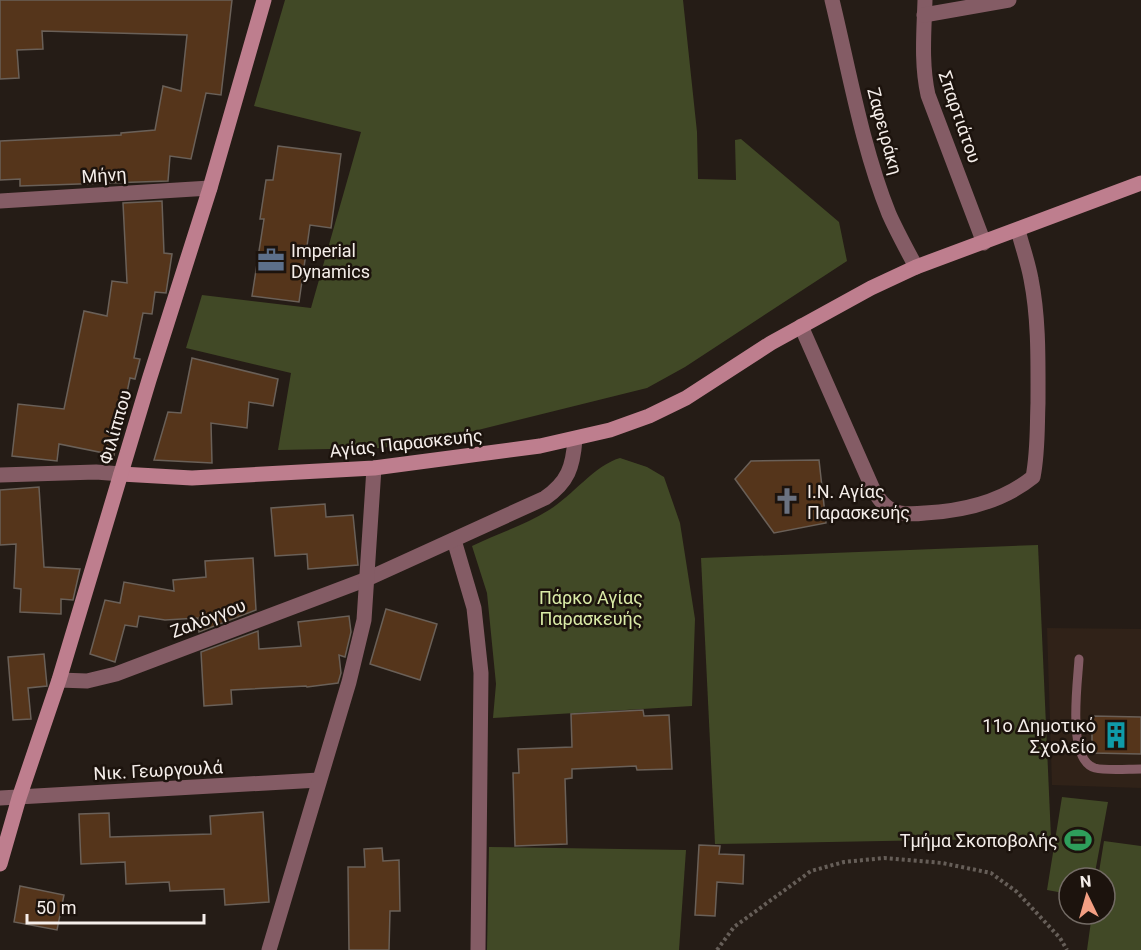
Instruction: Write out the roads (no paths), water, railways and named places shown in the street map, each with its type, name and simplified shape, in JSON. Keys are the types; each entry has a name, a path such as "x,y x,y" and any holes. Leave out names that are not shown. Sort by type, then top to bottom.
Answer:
{"street":[{"name":"Φιλίππου","path":"0,864 210,188 264,0"},
{"name":"Ζαφειράκη","path":"832,0 876,176 889,214 916,267"},
{"path":"925,8 1009,0"},
{"name":"Σπαρτιάτου","path":"925,8 924,75 928,95 984,243"},
{"name":"Αγίας Παρασκευής","path":"121,474 192,478 374,468 540,446 610,430 649,416 686,398 732,367 801,326 871,288 916,267 1141,183"},
{"name":"Μήνη","path":"0,201 210,188"},
{"path":"801,326 872,487 887,507 898,513 951,512 1007,494 1033,477 1037,435 1038,355 1033,300 1031,280 1018,230"},
{"name":"Ζαλόγγου","path":"59,680 87,681 116,674 367,579 545,498 559,488 567,477 574,457 575,439"},
{"path":"269,950 349,682 364,620 374,468"},
{"path":"0,475 85,472 121,474"},
{"path":"454,540 474,608 481,673 478,950"},
{"name":"Νικ. Γεωργουλά","path":"0,798 319,780"}],"lane":[{"path":"1079,659 1075,725 1078,744 1084,758 1095,768 1141,769"}],"place":[{"name":"Imperial Dynamics","path":"271,260"},
{"name":"Ι.Ν. Αγίας Παρασκευής","path":"787,501"},
{"name":"11ο Δημοτικό Σχολείο","path":"1116,735"},
{"name":"Τμήμα Σκοποβολής","path":"1078,840"}],"park label":[{"name":"Πάρκο Αγίας Παρασκευής","path":"591,607"}]}
